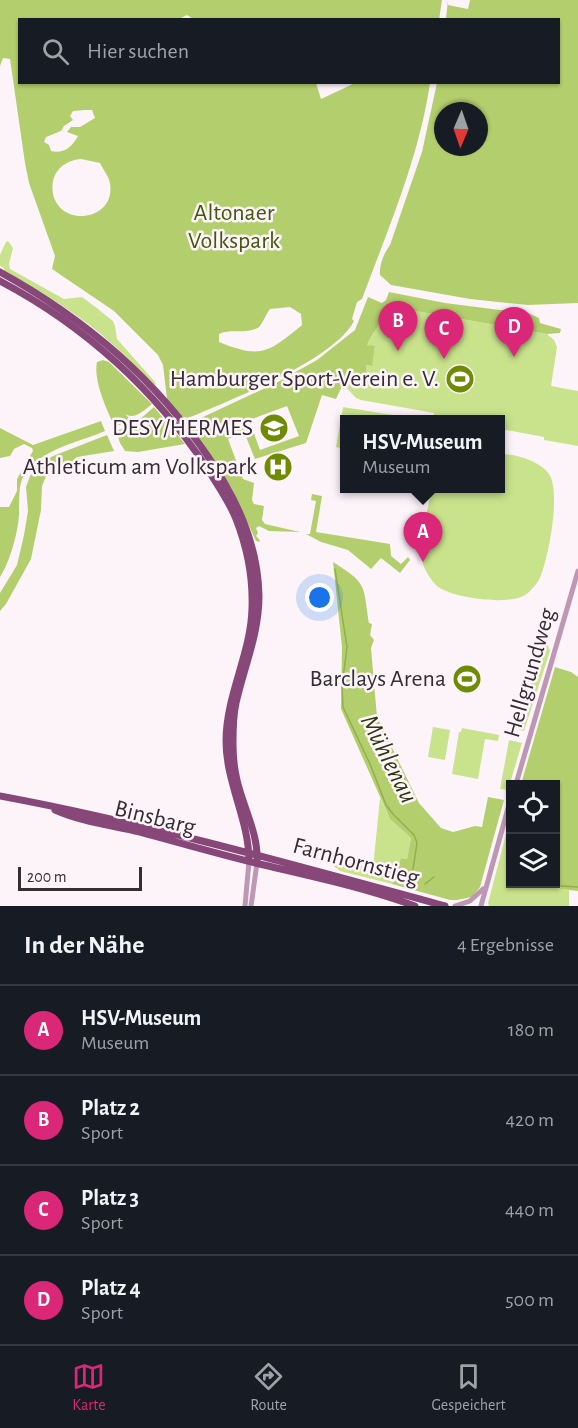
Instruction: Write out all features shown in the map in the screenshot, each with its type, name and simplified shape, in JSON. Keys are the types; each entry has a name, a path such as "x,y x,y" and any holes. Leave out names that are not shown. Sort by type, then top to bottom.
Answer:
{"main road":[{"path":"0,272 67,313 99,337 139,373 193,434 240,511 256,563 259,607 255,636 235,710 236,778 252,830 253,858"},
{"path":"0,282 77,330 136,381 189,443 226,499 235,517 248,560 252,607 248,640 227,715 226,751 230,778 253,858"},
{"name":"Binsbarg","path":"0,796 74,810 233,849 253,858"},
{"name":"Binsbarg","path":"45,805 82,820 253,858"},
{"path":"233,849 242,844 247,836"},
{"name":"Farnhornstieg","path":"253,858 378,892 415,906"},
{"name":"Farnhornstieg","path":"253,858 445,906"}],"street":[{"name":"Hellgrundweg","path":"517,780 578,571"},
{"path":"481,906 506,815"},
{"path":"245,906 253,858"},
{"path":"251,906 253,858"},
{"path":"455,906 473,899 486,885"}],"green space":[{"name":"Altonaer Volkspark","path":"0,0 442,0 439,18 192,18 187,15 181,18 18,18 18,84 316,84 321,99 353,84 430,84 411,166 362,299 357,302 352,319 354,321 343,336 305,363 257,388 187,418 181,416 167,399 163,365 158,355 114,311 52,269 55,256 29,183 25,163 10,59 3,58 0,66","holes":["92,110 95,118 80,127 71,127 67,132 78,136 73,143 67,149 51,151 49,145 44,142 46,137 61,131 73,120 70,116 73,111","81,159 100,163 110,184 110,196 105,206 87,216 76,216 66,212 58,205 52,187 54,177 60,168 69,162","290,307 301,314 302,325 272,347 255,351 219,342 219,334 223,332 250,331 259,327 270,309"]},
{"path":"448,0 448,5 468,9 470,0 578,0 578,303 528,305 470,299 391,285 380,275 382,259 390,245 422,152 437,84 560,84 560,18 446,18"},
{"path":"8,241 13,248 10,269 64,299 82,297 113,321 117,339 156,386 91,326 4,271 4,268 0,266 0,255"},
{"path":"389,292 445,303 524,311 539,318 540,323 561,329 560,333 547,334 416,311 398,314 383,312 367,345 375,346 372,366 366,365 368,382 355,381 343,384 336,399 322,395 306,443 255,459 244,432 228,439 243,479 254,483 252,500 254,504 264,506 262,520 265,524 300,532 269,531 259,526 256,528 258,533 256,536 260,542 256,541 231,487 193,431 193,424 317,360 355,330 368,297 382,303","holes":["287,406 299,436 260,450 249,420"]},
{"name":"Hamburger Sport-Verein e. V.","path":"416,311 547,334 554,340 557,347 551,386 578,391 578,446 505,430 505,415 434,415 434,413 356,398 343,384 368,377 366,365 371,366 375,347 367,345 383,312 398,314"},
{"path":"103,360 109,362 152,404 136,415 125,414 131,420 115,427 97,378 97,362"},
{"path":"154,407 185,444 138,452 125,451 116,431 140,425 139,420"},
{"path":"343,407 393,415 342,415"},
{"path":"101,421 105,431 41,458 23,476 15,538 0,577 0,507 9,507 17,491 17,479 33,451 24,444 14,449 10,456 0,458 0,428 33,445"},
{"path":"340,424 340,448 336,447"},
{"path":"107,435 114,451 77,457 66,467 47,474 42,486 41,510 31,559 0,611 0,593 17,565 24,535 28,511 26,487 30,476 39,464 53,456"},
{"path":"505,454 534,462 549,474 554,495 554,509 544,566 536,585 520,597 509,600 483,599 457,595 438,587 424,567 422,547 431,493 505,493"},
{"path":"312,494 322,496 316,532 390,544 391,556 401,564 408,557 410,560 400,573 381,558 371,569 348,550 321,542 306,534 310,534 316,501 311,500"},
{"path":"333,562 353,575 362,587 369,623 372,624 370,635 374,640 371,648 377,717 419,803 441,828 453,832 475,826 482,827 488,797 504,800 480,887 472,897 450,900 392,884 401,858 407,859 411,838 390,819 341,709 342,647"},
{"path":"540,639 547,643 550,651 524,731 519,730 540,651 535,650"},
{"path":"555,667 571,672 578,677 578,891 561,889 560,885 560,780 522,780"},
{"path":"433,727 450,730 445,760 428,757"},
{"path":"462,728 499,735 498,741 485,739 478,779 452,774 459,732"},
{"path":"509,740 522,743 511,780 506,780 506,790 500,789"},
{"path":"380,798 390,819 411,838 407,859 401,858 392,884 340,871 330,863 330,861 373,868"},
{"path":"506,834 506,888 560,888 560,885 561,889 569,890 569,906 489,906"}],"waterway":[{"name":"Mühlenau","path":"335,569 347,647 342,686 343,707 370,764 386,805 414,835 417,843 410,889"},
{"path":"425,884 434,877"},
{"path":"561,886 578,887"}],"place":[{"name":"Platz 2","path":"398,351"},
{"name":"Platz 4","path":"514,357"},
{"name":"Platz 3","path":"444,359"},
{"name":"Hamburger Sport-Verein e. V.","path":"460,379"},
{"name":"DESY/HERMES","path":"274,428"},
{"name":"Athleticum am Volkspark","path":"278,467"},
{"name":"HSV-Museum","path":"423,562"},
{"name":"Barclays Arena","path":"467,679"}]}
